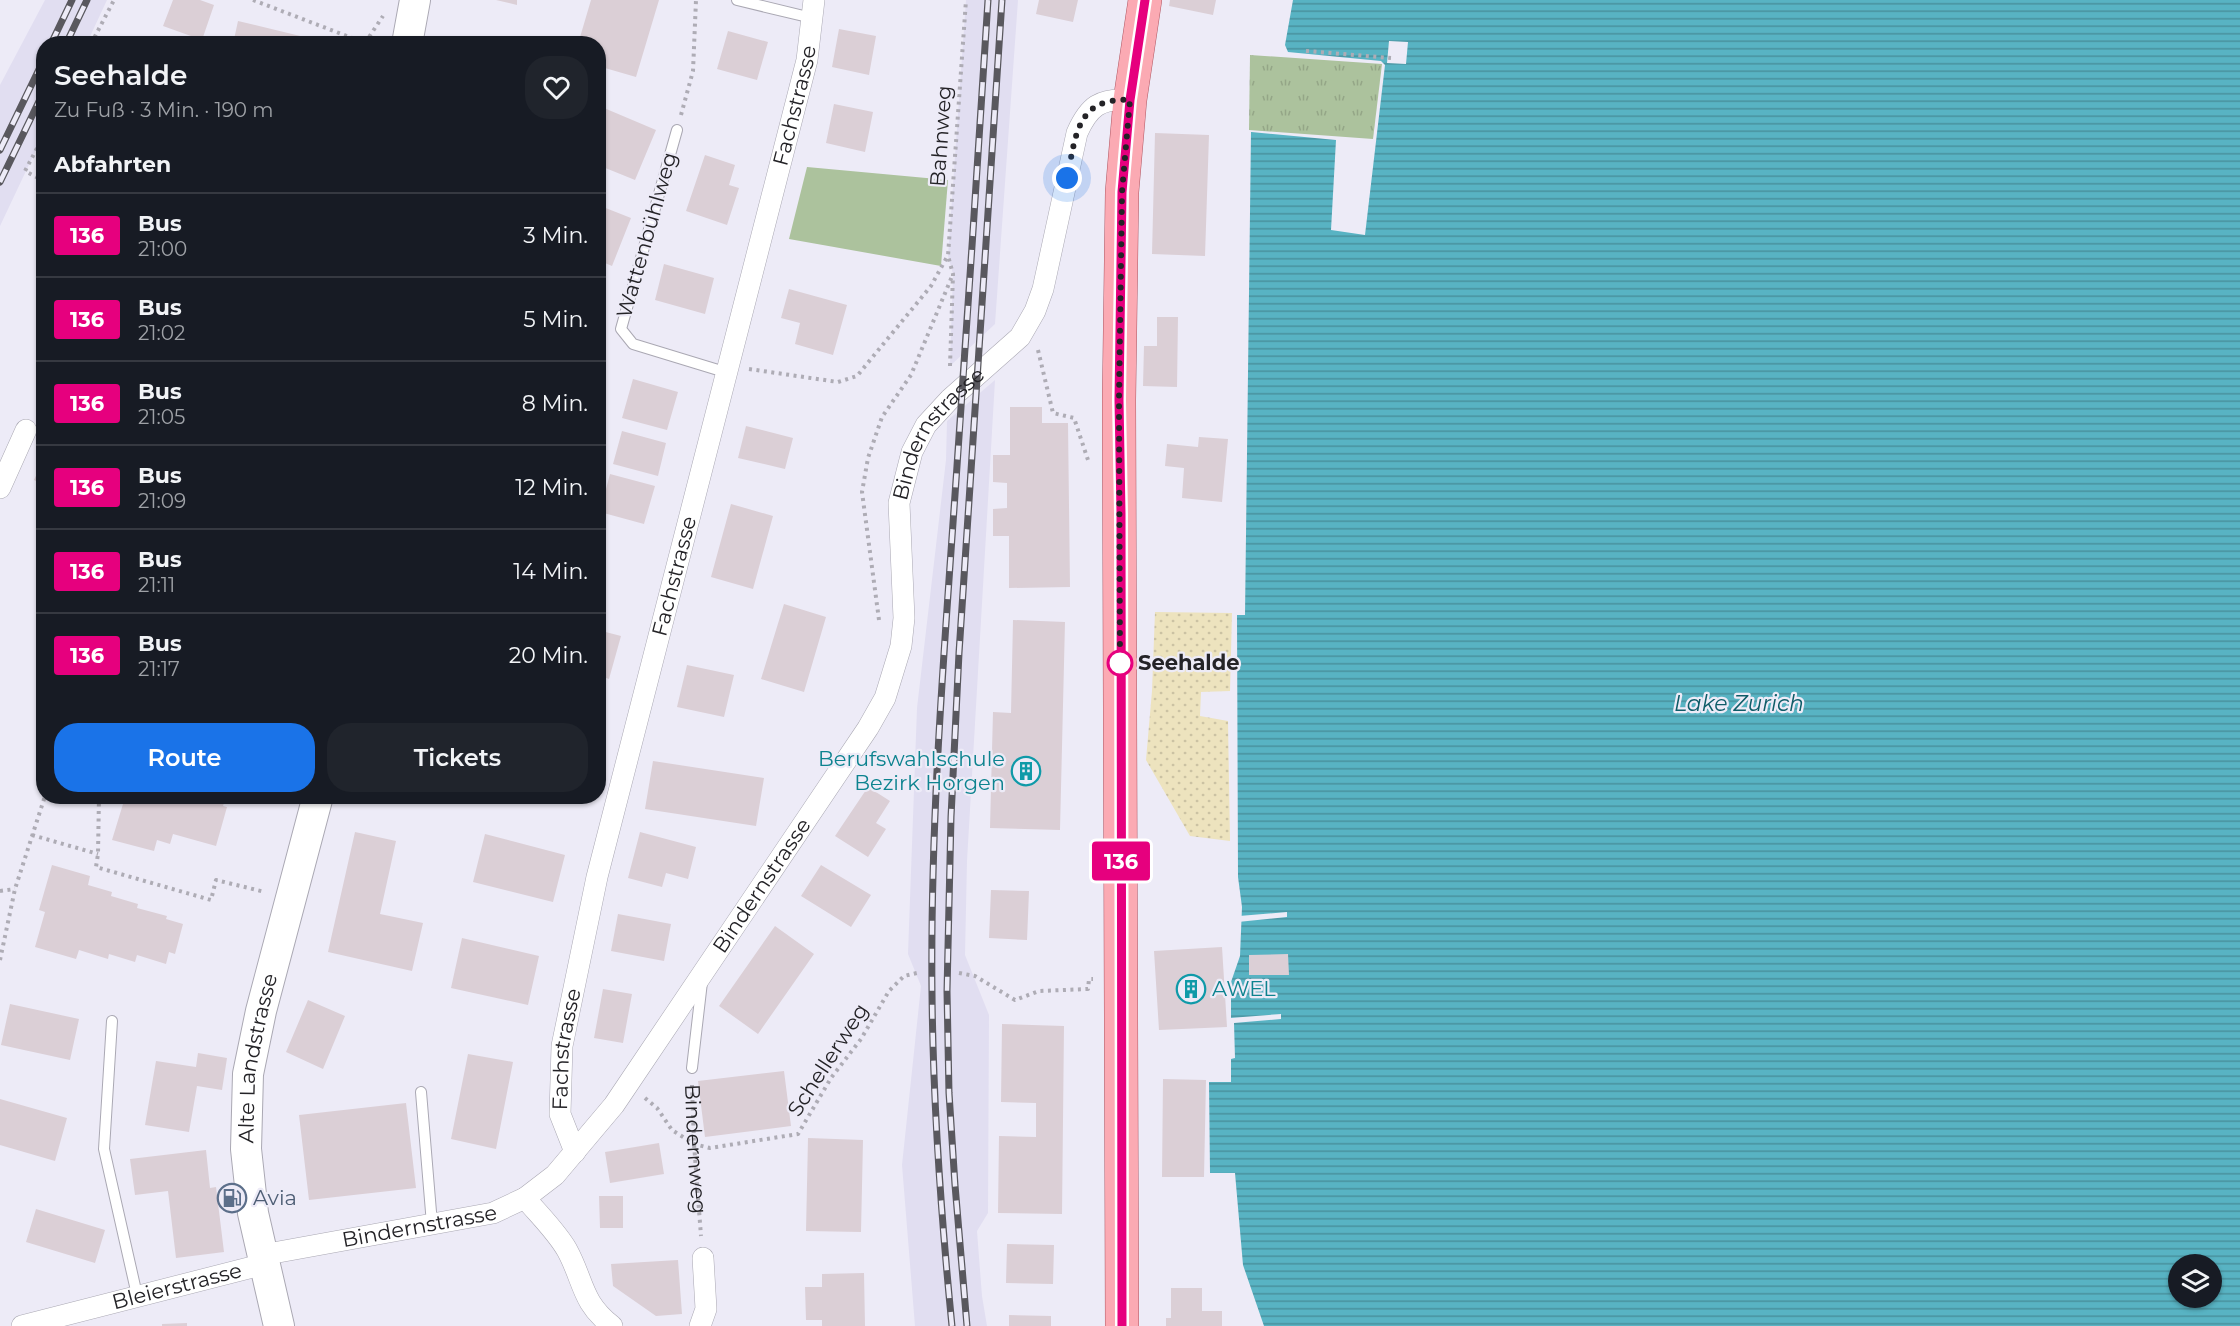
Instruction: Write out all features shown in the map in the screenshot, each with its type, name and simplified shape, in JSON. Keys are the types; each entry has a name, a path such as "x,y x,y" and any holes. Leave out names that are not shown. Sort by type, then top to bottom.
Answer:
{"main road":[{"path":"408,36 414,0"},
{"path":"1122,1326 1119,400 1122,192 1130,100 1145,0"},
{"name":"Alte Landstrasse","path":"279,1326 253,1213 246,1149 248,1074 261,1011 316,804"}],"street":[{"name":"Fachstrasse","path":"575,1152 560,1114 562,1046 597,877 734,370 807,60 813,9"},
{"name":"Bindernstrasse","path":"263,1259 493,1213 525,1198 555,1175 614,1106 868,728 885,698 901,646 904,618 899,503 912,452 927,425 950,399 1020,337 1035,311 1043,289 1077,133 1085,115 1103,102 1113,99 1130,100"},
{"path":"0,488 26,430"},
{"path":"525,1198 568,1252 585,1296 592,1307 612,1326"},
{"path":"700,1326 706,1309 703,1258"},
{"name":"Bleierstrasse","path":"22,1326 263,1259"}],"lane":[{"path":"737,0 813,9"},
{"name":"Wattenbühlweg","path":"676,130 621,329 633,344 734,370"},
{"name":"Bindernweg","path":"692,1068 703,973"},
{"path":"112,1021 104,1149 137,1295"},
{"path":"421,1092 432,1224"}],"path":[{"path":"96,36 114,0"},
{"path":"253,0 348,36"},
{"path":"676,130 693,71 696,0"},
{"name":"Bahnweg","path":"950,366 953,274 948,256 966,0"},
{"path":"370,36 384,15"},
{"path":"1306,51 1391,58"},
{"path":"36,149 24,171 36,177"},
{"path":"734,370 838,382 857,376 931,286 948,256"},
{"path":"1036,342 1053,413 1074,418 1088,460 1098,460"},
{"path":"0,960 15,889 42,804"},
{"path":"99,804 96,867 211,900 216,880 272,894"},
{"path":"32,835 98,854"},
{"path":"0,891 15,889"},
{"name":"Schellerweg","path":"694,1144 710,1148 798,1134 831,1078 861,1039 889,991 904,976 921,972"},
{"path":"959,973 975,976 1015,1000 1039,991 1088,989"},
{"name":"Bindernweg","path":"692,1068 694,1144 703,1258"},
{"path":"629,1084 657,1108 672,1130 694,1144"}],"shaded area":[{"path":"45,0 107,0 90,36 36,36 36,150 0,226 0,85"},
{"path":"966,0 1018,0 995,324 950,366 953,274 948,256"},
{"path":"995,380 967,861 965,955 989,1015 988,1213 977,1231 982,1296 987,1326 915,1326 902,1165 921,986 908,954 917,708 946,460 947,421"}],"green space":[{"path":"1250,55 1382,64 1373,139 1249,130"},
{"path":"807,167 948,180 941,266 789,239"}],"sand":[{"path":"1155,612 1232,613 1230,691 1201,692 1200,716 1228,721 1230,841 1190,836 1146,760 1152,691"}],"water":[{"name":"Lake Zurich","path":"1293,0 2240,0 2240,1326 1264,1326 1243,1265 1235,1173 1210,1173 1209,1082 1231,1082 1231,982 1240,956 1242,907 1238,877 1237,615 1245,615 1251,132 1336,140 1331,230 1365,235 1385,65 1381,61 1288,52 1285,45"}],"pier":[{"path":"1389,41 1408,42 1406,64 1387,63"},
{"path":"1287,912 1287,917 1238,922 1239,916"},
{"name":"AWEL","path":"1281,1014 1281,1019 1234,1023 1235,1058 1231,1059 1230,1018"}],"building":[{"path":"173,0 200,0 214,5 203,36 191,36 163,26"},
{"path":"496,0 517,0 517,5"},
{"path":"591,0 659,0 636,77 606,68 606,36 580,36"},
{"path":"1039,0 1078,0 1073,22 1036,14"},
{"path":"1170,0 1216,0 1213,15 1169,6"},
{"path":"238,21 300,36 235,36"},
{"path":"839,29 876,36 869,75 832,67"},
{"path":"728,31 768,42 757,80 717,69"},
{"path":"834,104 873,112 865,152 826,143"},
{"path":"606,109 656,130 635,180 606,168"},
{"path":"1155,133 1209,135 1205,256 1152,254"},
{"path":"705,155 735,165 729,185 739,188 727,225 686,211"},
{"path":"606,208 631,218 612,266 606,263"},
{"path":"664,264 714,278 705,314 655,300"},
{"path":"789,289 847,305 833,355 795,344 800,323 781,318"},
{"path":"1157,317 1178,317 1177,387 1143,386 1144,346 1157,346"},
{"path":"633,379 678,392 667,430 622,418"},
{"path":"1010,407 1042,407 1042,423 1068,423 1070,587 1009,588 1009,536 993,536 993,509 1007,508 1007,483 993,482 993,455 1010,455"},
{"path":"746,426 793,438 785,469 738,458"},
{"path":"622,431 666,443 658,476 613,464"},
{"path":"1199,437 1228,439 1222,502 1182,498 1184,468 1165,466 1167,444 1198,447"},
{"path":"610,474 655,486 644,524 606,514 606,489"},
{"path":"731,504 773,516 753,589 711,577"},
{"path":"784,604 826,617 804,692 761,679"},
{"name":"Berufswahlschule Bezirk Horgen","path":"1013,620 1065,622 1060,830 990,828 993,712 1011,713"},
{"path":"606,632 621,636 609,679 606,678"},
{"path":"687,665 734,675 724,717 677,707"},
{"path":"653,761 764,778 756,826 645,809"},
{"path":"868,787 890,801 876,823 886,829 868,857 835,836"},
{"path":"123,804 224,804 223,806 227,807 216,846 173,834 170,844 157,840 154,851 112,840"},
{"path":"355,832 396,841 380,914 423,923 412,971 328,952"},
{"path":"640,832 696,847 688,879 666,873 662,887 628,878"},
{"path":"485,834 565,855 553,902 473,882"},
{"path":"52,865 90,876 88,885 112,892 111,896 138,904 137,908 167,916 166,919 183,924 175,954 169,952 166,964 137,955 135,962 109,954 108,959 79,950 76,959 35,947 45,912 39,910"},
{"path":"821,865 871,895 851,927 801,896"},
{"path":"991,890 1029,891 1027,940 989,938"},
{"path":"618,914 671,924 664,961 611,951"},
{"path":"775,926 814,954 758,1034 719,1006"},
{"path":"462,938 539,956 528,1005 451,988"},
{"name":"AWEL","path":"1222,947 1227,1027 1159,1030 1154,951"},
{"path":"1288,954 1289,975 1249,975 1249,955"},
{"path":"603,989 632,994 623,1043 594,1038"},
{"path":"308,1000 345,1016 323,1069 286,1052"},
{"path":"10,1004 79,1019 70,1060 1,1045"},
{"path":"1002,1024 1064,1026 1062,1214 998,1213 999,1136 1036,1137 1036,1103 1001,1102"},
{"path":"198,1053 227,1058 222,1090 197,1086 189,1132 145,1125 156,1061 196,1067"},
{"path":"468,1054 513,1062 496,1149 451,1139"},
{"path":"784,1071 791,1126 705,1137 698,1081"},
{"path":"1163,1079 1206,1080 1204,1177 1162,1177"},
{"path":"0,1099 67,1118 55,1161 0,1145"},
{"path":"406,1103 416,1188 309,1200 299,1115"},
{"path":"808,1138 863,1140 861,1232 806,1231"},
{"path":"659,1143 664,1174 610,1183 605,1152"},
{"path":"206,1150 210,1188 216,1187 224,1252 176,1258 168,1191 135,1195 130,1159"},
{"path":"599,1196 623,1196 623,1228 600,1228"},
{"path":"36,1209 105,1230 95,1263 26,1242"},
{"path":"1007,1244 1054,1245 1053,1284 1006,1283"},
{"path":"678,1260 682,1314 656,1316 613,1286 611,1264"},
{"path":"864,1273 865,1326 822,1326 822,1320 806,1320 805,1287 822,1287 822,1274"},
{"path":"1171,1288 1202,1288 1202,1311 1222,1311 1222,1326 1166,1326 1166,1318 1171,1318"},
{"path":"1009,1315 1051,1316 1051,1326 1009,1326"},
{"path":"187,1323 187,1326 162,1326 162,1324"}],"railway":[{"path":"55,36 72,0"},
{"path":"70,36 87,0"},
{"path":"952,1326 941,1201 934,1076 933,861 943,663 988,0"},
{"path":"967,1326 949,1093 947,991 951,817 959,653 1002,0"},
{"path":"0,150 36,76"},
{"path":"0,182 36,108"}],"bus line":[{"name":"136","path":"1122,1326 1119,400 1122,192 1130,100 1145,0"}],"place":[{"name":"Seehalde","path":"1120,663"},
{"name":"Berufswahlschule Bezirk Horgen","path":"1026,771"},
{"name":"AWEL","path":"1191,989"},
{"name":"Avia","path":"232,1198"}],"route":[{"path":"1067,178 1077,133 1085,115 1103,102 1113,99 1130,100 1122,192 1119,400 1120,663"}]}
